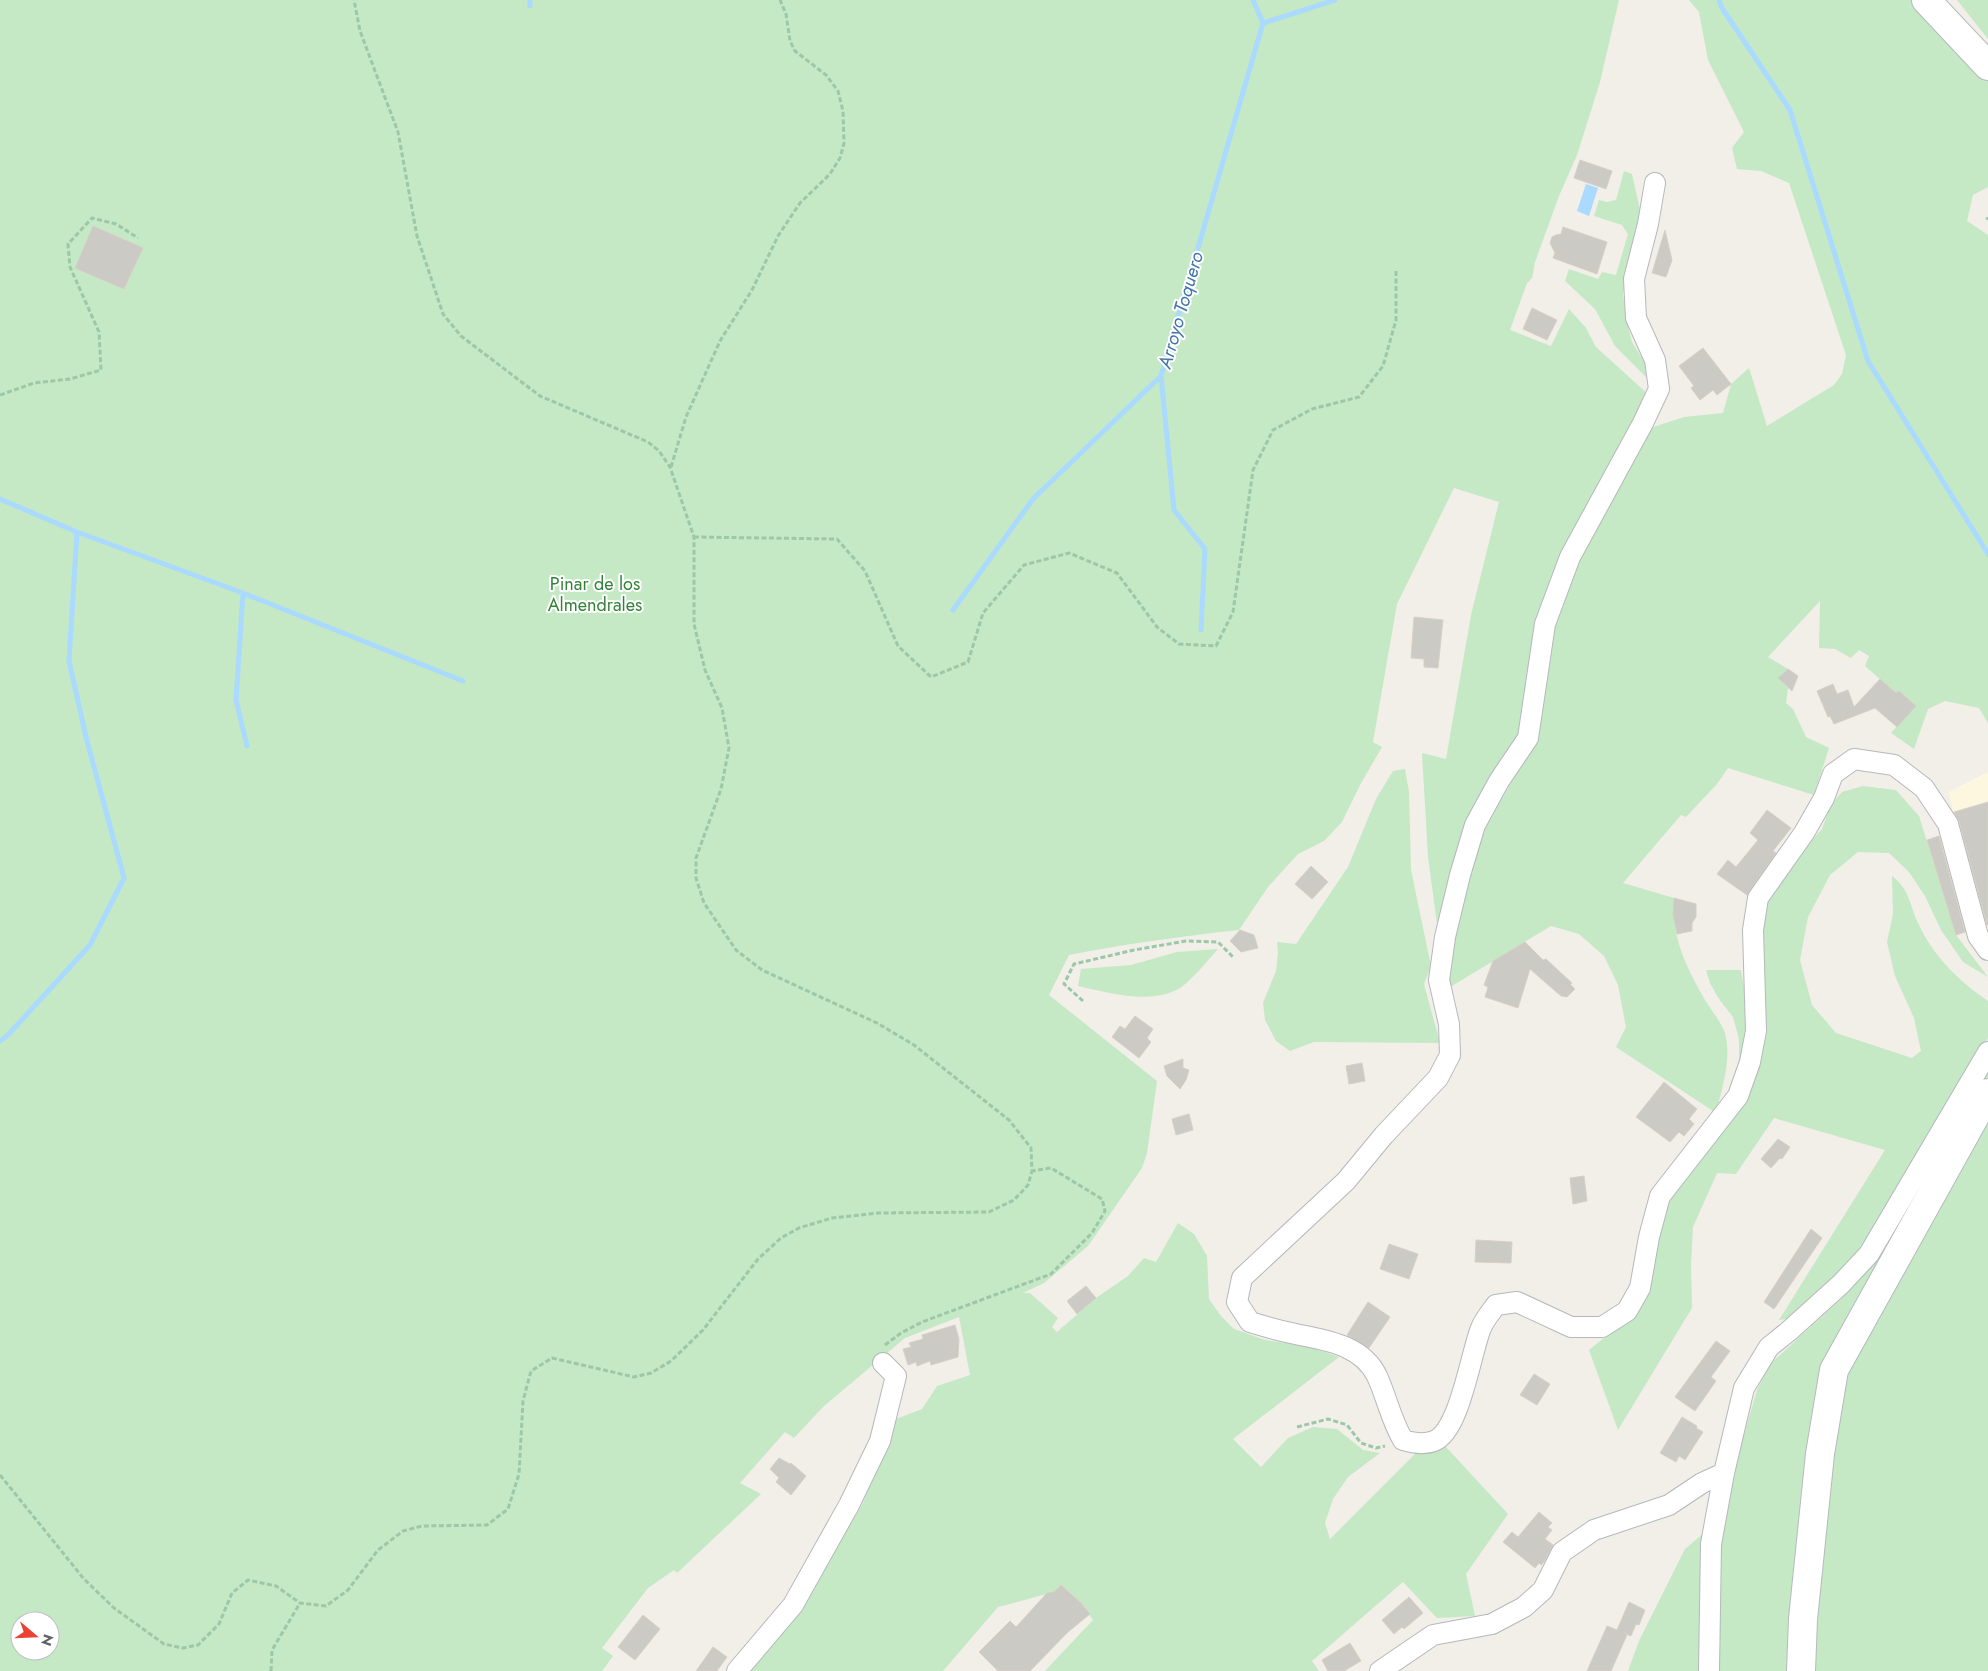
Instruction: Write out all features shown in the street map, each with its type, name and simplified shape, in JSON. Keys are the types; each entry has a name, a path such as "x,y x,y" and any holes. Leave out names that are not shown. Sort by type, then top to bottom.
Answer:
{"main road":[{"path":"1926,0 1988,66"},
{"path":"1801,1671 1803,1619 1820,1454 1834,1370 1988,1093"}],"street":[{"path":"1655,183 1648,224 1634,279 1636,318 1655,360 1659,389 1643,423 1570,557 1546,624 1528,738 1499,782 1475,825 1445,937 1438,980 1449,1024 1450,1054 1438,1078 1384,1134 1346,1182 1242,1278 1237,1302 1250,1322 1289,1333 1331,1341 1359,1354 1376,1374 1395,1427 1404,1440 1416,1444 1435,1441 1450,1424 1464,1390 1482,1327 1496,1305 1517,1302 1571,1327 1602,1327 1627,1312 1640,1288 1649,1237 1660,1196 1738,1096 1750,1062 1756,1031 1753,930 1758,898 1804,833 1824,798 1833,774 1854,759 1894,765 1924,788 1948,824 1978,936 1988,950"},
{"path":"1709,1671 1711,1544 1724,1472 1744,1388 1768,1347 1789,1331 1841,1284 1869,1254 1988,1052"},
{"path":"737,1671 792,1605 849,1505 880,1441 896,1376 882,1355"},
{"path":"1380,1671 1434,1635 1492,1624 1524,1607 1543,1590 1562,1552 1594,1530 1669,1505 1702,1483 1724,1472"}],"path":[{"path":"0,1475 84,1579 114,1608 164,1644 183,1648 198,1645 219,1624 232,1593 248,1580 276,1586 300,1603 326,1606 348,1590 378,1550 403,1531 422,1526 487,1526 508,1509 519,1474 523,1400 531,1371 552,1358 634,1377 651,1373 671,1361 703,1330 758,1259 781,1238 799,1228 832,1218 879,1213 989,1212 1014,1200 1028,1184 1032,1171 1031,1148 1009,1120 906,1041 877,1023 762,970 736,950 704,902 696,878 696,858 721,789 729,748 722,708 705,670 694,624 694,537 670,467 659,451 648,442 540,396 461,336 443,314 417,236 398,132 360,31 354,0"},
{"path":"670,467 686,417 717,350 752,290 778,236 800,203 830,174 840,158 844,143 843,111 838,91 826,75 795,51 790,41 786,14 780,0"},
{"path":"0,395 34,382 70,379 101,370 99,332 70,267 68,244 92,218 116,224 138,238"},
{"path":"694,537 837,539 865,571 898,646 931,677 968,662 983,613 1024,565 1069,553 1116,573 1158,628 1179,644 1216,646 1233,612 1253,470 1272,430 1312,409 1359,397 1383,366 1396,320 1396,270"},
{"path":"1083,1001 1064,984 1074,964 1134,950 1186,941 1218,942 1234,958"},
{"path":"882,1355 922,1322 1051,1274 1092,1233 1105,1211 1102,1199 1051,1168 1032,1171"},
{"path":"1298,1427 1328,1419 1347,1425 1361,1442 1376,1448 1404,1440"},
{"path":"270,1671 272,1650 300,1603"}],"shaded area":[{"path":"1988,772 1988,939 1953,813 1949,792"}],"green space":[{"name":"Pinar de los Almendrales","path":"0,0 1619,0 1600,82 1577,155 1559,196 1535,262 1532,278 1527,283 1510,330 1551,346 1569,309 1586,328 1596,347 1650,396 1563,556 1520,737 1438,931 1428,857 1422,753 1446,759 1471,615 1499,502 1454,488 1397,604 1373,742 1382,747 1360,785 1342,822 1324,841 1298,854 1268,887 1239,930 1112,947 1069,955 1049,995 1157,1081 1147,1153 1142,1168 1088,1246 1044,1283 1023,1293 1030,1293 1058,1318 1052,1327 1057,1332 1096,1298 1128,1276 1144,1258 1156,1262 1178,1223 1194,1234 1207,1256 1209,1299 1221,1316 1234,1329 1265,1340 1307,1346 1339,1357 1233,1439 1261,1467 1288,1438 1313,1427 1337,1429 1363,1450 1380,1453 1348,1477 1333,1499 1325,1523 1330,1539 1418,1451 1434,1452 1446,1447 1508,1514 1466,1574 1475,1616 1437,1618 1403,1582 1312,1661 1319,1671 1045,1671 1093,1620 1081,1603 1061,1585 1054,1592 998,1607 943,1671 745,1671 826,1565 863,1503 896,1419 922,1409 937,1386 970,1375 959,1317 905,1338 824,1406 794,1438 785,1432 740,1483 761,1494 677,1573 674,1570 648,1588 602,1648 613,1656 602,1671 0,1671"},
{"path":"1689,0 1912,0 1988,80 1988,187 1973,195 1967,221 1988,235 1988,723 1979,708 1945,701 1928,709 1914,749 1891,733 1915,705 1899,691 1896,693 1865,666 1869,656 1859,650 1851,658 1835,649 1819,648 1820,601 1768,657 1788,669 1779,678 1788,688 1786,703 1793,709 1806,737 1829,748 1814,795 1728,768 1717,784 1686,817 1681,815 1623,883 1674,898 1673,911 1681,951 1698,988 1725,1033 1727,1043 1727,1063 1716,1113 1616,1047 1626,1027 1618,985 1604,956 1579,934 1551,926 1447,989 1457,929 1472,860 1487,825 1537,737 1556,622 1579,556 1647,429 1684,417 1723,413 1731,384 1749,368 1767,426 1834,385 1842,374 1846,355 1789,183 1761,171 1737,169 1732,148 1744,132 1708,60 1699,12"},
{"path":"1957,0 1988,0 1988,39"},
{"path":"1624,171 1632,174 1640,210 1623,294 1632,342 1645,363 1646,377 1615,346 1595,309 1565,281 1569,269 1598,279 1602,272 1616,275 1628,234 1622,225 1594,216 1599,200 1607,202 1616,200"},
{"path":"1405,769 1409,792 1411,870 1431,966 1424,984 1440,1043 1314,1042 1290,1051 1276,1041 1265,1020 1263,1003 1276,971 1277,942 1296,944 1348,867 1376,799 1393,771"},
{"path":"1863,786 1896,790 1919,816 1956,935 1988,977 1963,962 1941,930 1925,896 1909,872 1889,853 1858,852 1830,875 1808,917 1800,960 1812,1005 1836,1033 1912,1058 1921,1051 1914,1018 1895,976 1887,942 1893,914 1892,876 1903,887 1919,925 1932,948 1958,977 1988,1001 1988,1038 1872,1235 1827,1288 1786,1319 1779,1320 1885,1150 1774,1118 1736,1174 1717,1173 1693,1227 1691,1264 1692,1308 1618,1430 1589,1350 1641,1308 1659,1217 1674,1187 1753,1074 1757,944 1765,903 1797,856 1822,829 1831,804 1842,792"},
{"path":"1218,949 1189,980 1180,988 1169,993 1144,997 1130,996 1078,986 1081,969 1131,965 1177,952"},
{"path":"1706,970 1741,970 1746,1000 1748,1043 1739,1068 1739,1039 1733,1017 1719,999 1710,983"},
{"path":"1988,1065 1988,1671 1628,1671 1639,1641 1685,1549 1719,1520 1757,1390 1769,1365 1841,1299 1877,1254"}],"water":[{"path":"1586,184 1598,188 1589,216 1577,211"}],"building":[{"path":"1580,160 1612,171 1606,189 1574,178"},
{"path":"93,226 143,248 124,289 75,268"},
{"path":"1563,227 1607,242 1597,274 1553,258 1555,253 1550,243 1552,237 1561,234"},
{"path":"1665,230 1672,260 1666,277 1652,273"},
{"path":"1532,308 1557,320 1547,340 1523,329"},
{"path":"1703,348 1731,384 1717,395 1713,390 1700,400 1691,388 1694,386 1679,366"},
{"path":"1414,617 1443,620 1438,668 1424,667 1424,659 1411,658"},
{"path":"1788,669 1798,676 1792,691 1778,678"},
{"path":"1880,679 1896,693 1899,691 1916,706 1897,727 1875,708 1834,724 1830,716 1828,717 1817,691 1833,684 1837,694 1848,690 1854,707"},
{"path":"1988,802 1987,925 1959,821 1954,812"},
{"path":"1767,810 1791,828 1773,851 1776,853 1747,895 1717,874 1728,860 1736,867 1758,840 1750,833"},
{"path":"1939,836 1965,932 1956,935 1927,840"},
{"path":"1311,866 1328,882 1312,899 1295,884"},
{"path":"1674,898 1696,904 1696,917 1692,923 1692,931 1677,934 1673,915"},
{"path":"1240,930 1254,935 1258,948 1241,952 1230,941"},
{"path":"1525,942 1543,960 1546,959 1572,983 1570,984 1575,989 1567,997 1561,996 1530,969 1518,1008 1485,997 1488,987 1484,985 1493,961"},
{"path":"1135,1016 1153,1029 1147,1038 1151,1042 1139,1058 1112,1037 1120,1026 1125,1029"},
{"path":"1183,1059 1183,1068 1189,1070 1186,1080 1180,1089 1167,1076 1164,1066"},
{"path":"1362,1063 1365,1081 1349,1084 1346,1066"},
{"path":"1664,1082 1697,1109 1689,1119 1694,1124 1684,1136 1679,1132 1670,1142 1636,1117"},
{"path":"1189,1114 1193,1130 1176,1135 1172,1119"},
{"path":"1778,1139 1790,1147 1782,1159 1780,1158 1771,1168 1761,1159"},
{"path":"1584,1176 1587,1201 1573,1204 1570,1178"},
{"path":"1811,1229 1822,1238 1774,1309 1764,1302"},
{"path":"1476,1240 1512,1242 1511,1263 1475,1262"},
{"path":"1389,1244 1418,1254 1409,1279 1380,1269"},
{"path":"1086,1286 1096,1298 1077,1314 1067,1301"},
{"path":"1368,1302 1390,1317 1369,1348 1347,1335"},
{"path":"955,1325 959,1339 958,1357 931,1365 930,1361 917,1366 916,1362 908,1365 903,1349 911,1347 909,1343 923,1339 922,1335"},
{"path":"1716,1341 1730,1351 1711,1377 1716,1381 1695,1411 1675,1397"},
{"path":"1534,1374 1550,1384 1537,1405 1520,1395"},
{"path":"1682,1417 1703,1432 1685,1460 1679,1456 1676,1462 1660,1453"},
{"path":"779,1458 791,1463 806,1476 791,1495 776,1482 779,1478 770,1469"},
{"path":"1539,1512 1552,1523 1548,1527 1552,1530 1545,1539 1553,1545 1544,1562 1541,1565 1539,1563 1535,1568 1503,1542 1512,1532 1518,1537"},
{"path":"1061,1585 1090,1614 1068,1632 1030,1671 998,1671 979,1652 1010,1621 1016,1627 1047,1593 1054,1592"},
{"path":"1409,1597 1423,1613 1404,1629 1402,1627 1394,1634 1382,1620"},
{"path":"1629,1602 1645,1610 1639,1625 1636,1624 1631,1636 1624,1633 1627,1635 1611,1671 1587,1671 1607,1626 1617,1630"},
{"path":"643,1615 660,1629 635,1660 618,1647"},
{"path":"1350,1643 1361,1661 1344,1671 1328,1671 1322,1660"},
{"path":"713,1647 727,1657 717,1671 696,1671"}],"waterway":[{"path":"530,0 530,6"},
{"name":"Arroyo Toquero","path":"953,610 1033,499 1161,376 1263,23 1253,0"},
{"path":"1263,23 1335,0"},
{"path":"1719,0 1722,8 1790,110 1868,361 1988,554"},
{"path":"1161,376 1174,510 1205,549 1201,630"},
{"path":"0,499 77,532 243,593 463,681"},
{"path":"0,1041 8,1035 90,945 124,878 86,737 69,661 77,532"},
{"path":"243,593 236,700 247,746"}]}
